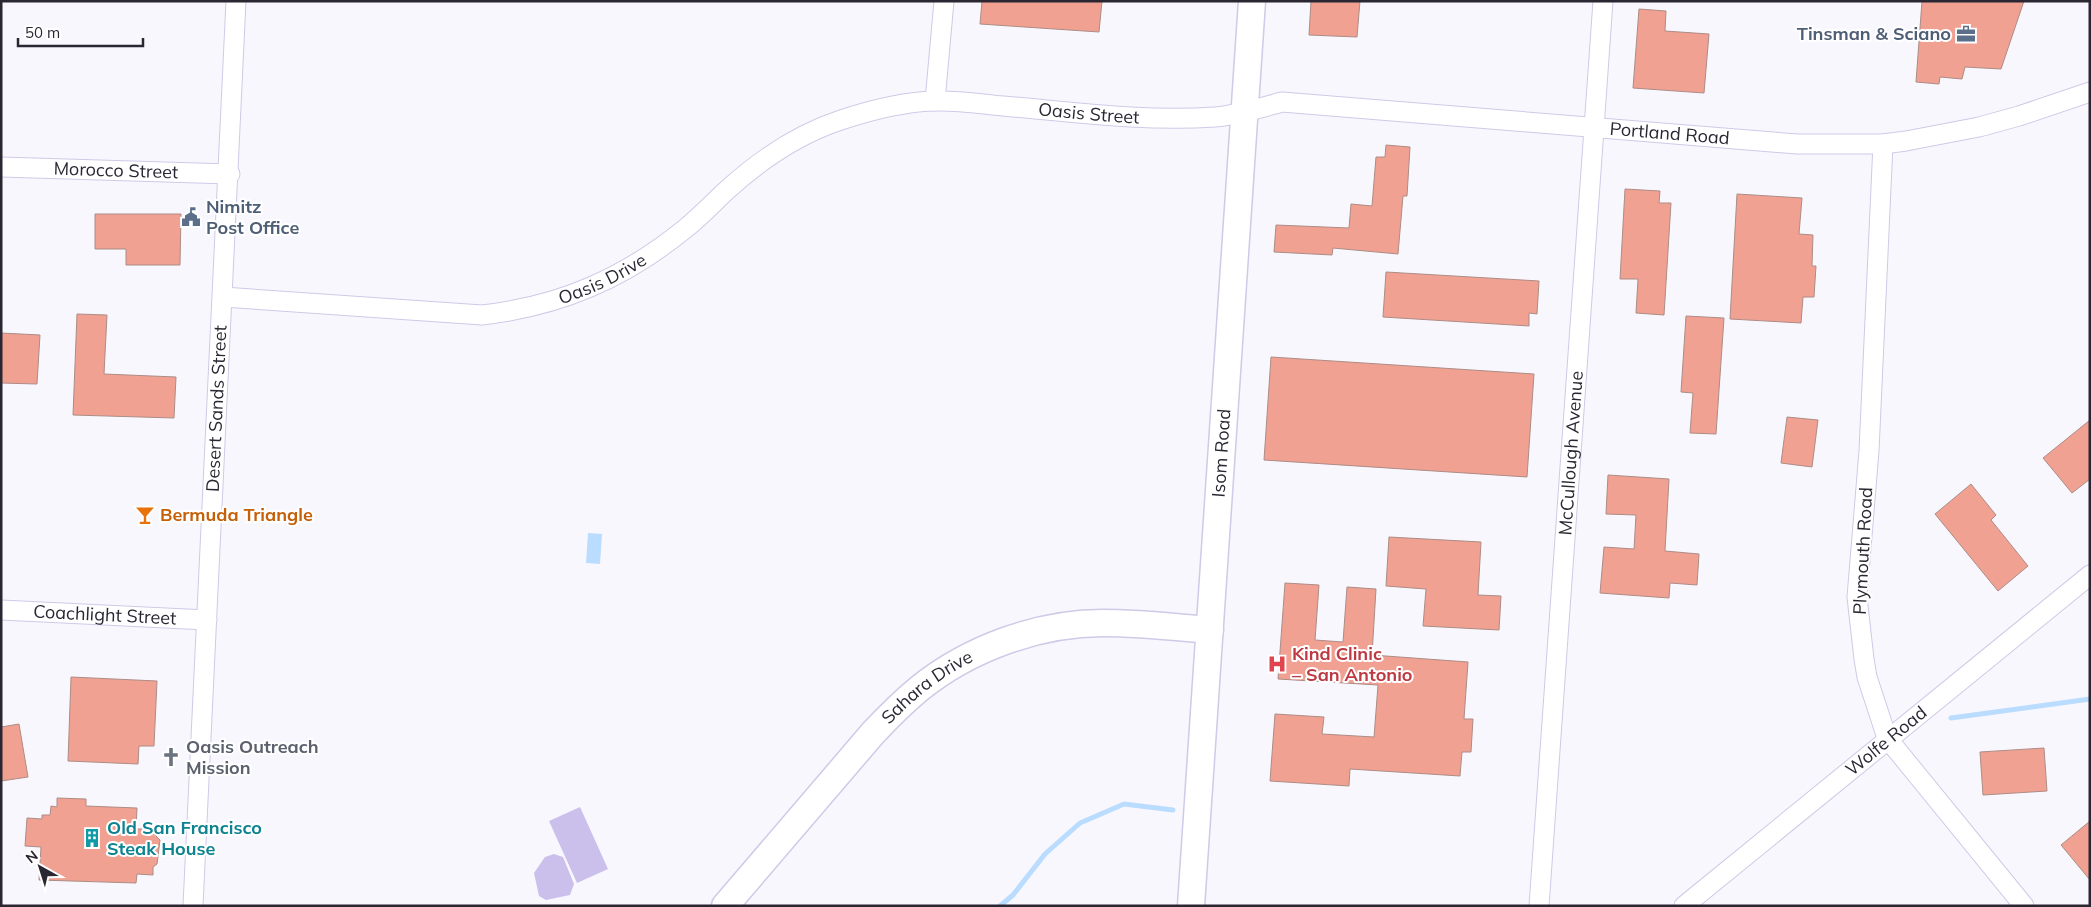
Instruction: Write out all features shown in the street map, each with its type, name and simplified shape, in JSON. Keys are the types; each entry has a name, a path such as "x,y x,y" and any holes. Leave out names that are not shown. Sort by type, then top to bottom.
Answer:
{"street":[{"name":"Desert Sands Street","path":"194,906 230,174 236,1"},
{"path":"935,101 944,1"},
{"name":"Isom Road","path":"1191,906 1252,1"},
{"name":"McCullough Avenue","path":"1539,906 1603,1"},
{"name":"Portland Road","path":"1244,112 1282,102 1797,144 1883,144 1978,127 2090,92"},
{"name":"Oasis Street","path":"935,101 1148,118 1214,117 1244,112"},
{"name":"Oasis Drive","path":"223,297 482,315 520,310 580,291 628,270 687,228 752,168 779,149 808,133 869,111 935,101"},
{"name":"Plymouth Road","path":"1883,144 1869,451 1857,597 1867,677 1887,738 2024,906"},
{"name":"Morocco Street","path":"1,167 230,174"},
{"name":"Wolfe Road","path":"1684,906 1887,738 2090,575"},
{"name":"Coachlight Street","path":"1,610 207,620"},
{"name":"Sahara Drive","path":"725,906 873,733 920,688 948,669 976,654 1007,641 1038,632 1070,626 1103,623 1210,630"}],"shaded area":[{"path":"580,807 608,869 577,883 549,821"},
{"path":"554,854 563,857 574,884 570,895 546,900 539,896 534,873 545,857"}],"water":[{"path":"588,533 602,534 600,564 586,563"}],"building":[{"path":"982,1 1102,1 1099,32 980,24"},
{"path":"1311,1 1360,1 1357,37 1309,35"},
{"name":"Tinsman & Sciano","path":"1922,1 2024,1 2001,69 1965,67 1962,79 1940,77 1939,84 1916,82"},
{"path":"1639,9 1666,11 1665,31 1709,34 1704,93 1633,88"},
{"path":"1386,145 1410,147 1407,196 1403,196 1398,254 1333,248 1332,255 1274,252 1276,225 1349,228 1351,204 1372,206 1376,157 1385,157"},
{"path":"1625,189 1660,191 1659,203 1671,203 1664,315 1636,313 1638,279 1620,279"},
{"path":"1737,194 1802,198 1799,234 1813,235 1812,266 1816,266 1814,297 1803,297 1801,323 1730,319"},
{"path":"95,214 181,214 180,265 126,265 126,249 95,249"},
{"path":"1386,272 1539,281 1537,314 1529,313 1529,326 1383,317"},
{"path":"77,314 107,315 104,374 176,377 174,418 73,415"},
{"path":"1686,316 1724,318 1716,434 1690,433 1693,393 1681,392"},
{"path":"1,333 40,335 37,384 1,383"},
{"path":"1271,357 1534,374 1527,477 1264,460"},
{"path":"1787,417 1818,420 1812,467 1781,463"},
{"path":"2090,420 2090,479 2072,493 2043,458"},
{"path":"1608,475 1669,479 1665,551 1699,554 1697,585 1670,583 1669,598 1600,593 1604,547 1634,549 1636,515 1606,514"},
{"path":"1971,484 1996,515 1991,520 2028,566 1998,591 1935,514"},
{"path":"1389,537 1481,542 1478,595 1501,596 1499,630 1423,626 1426,589 1386,586"},
{"path":"1285,583 1319,585 1315,640 1343,642 1347,587 1376,589 1372,655 1468,662 1464,719 1473,719 1471,752 1462,752 1460,776 1350,769 1349,786 1270,781 1275,714 1324,717 1322,734 1374,737 1378,685 1278,679"},
{"path":"71,677 157,681 154,746 139,746 138,764 68,761"},
{"path":"19,724 28,777 1,781 1,727"},
{"path":"2044,748 2047,791 1983,795 1980,752"},
{"name":"Old San Francisco Steak House","path":"57,798 86,799 86,806 137,808 136,829 156,829 155,835 160,840 157,864 153,867 153,875 137,874 136,883 39,880 41,847 25,846 27,818 42,819 42,815 50,815 51,806 57,807"},
{"path":"2090,821 2090,880 2061,845"}],"waterway":[{"path":"1951,718 2090,699"},
{"path":"1000,906 1013,895 1045,854 1080,823 1124,804 1173,810"}],"place":[{"name":"Tinsman & Sciano","path":"1966,34"},
{"name":"Nimitz Post Office","path":"191,217"},
{"name":"Bermuda Triangle","path":"145,515"},
{"name":"Kind Clinic – San Antonio","path":"1277,664"},
{"name":"Oasis Outreach Mission","path":"171,757"},
{"name":"Old San Francisco Steak House","path":"92,838"}]}
